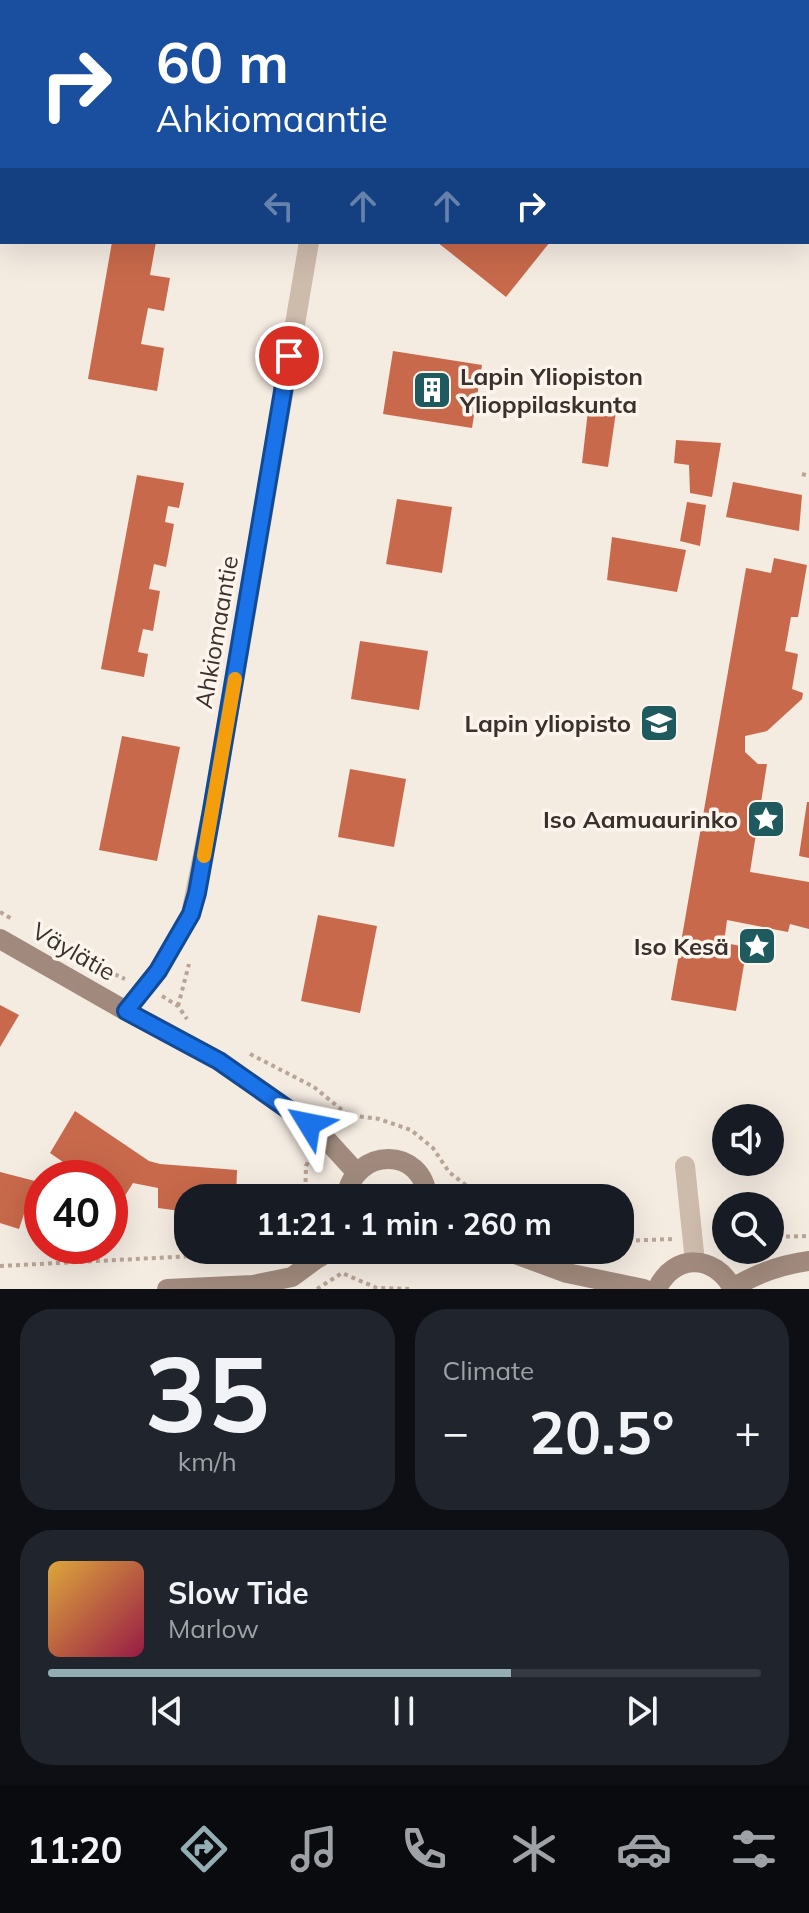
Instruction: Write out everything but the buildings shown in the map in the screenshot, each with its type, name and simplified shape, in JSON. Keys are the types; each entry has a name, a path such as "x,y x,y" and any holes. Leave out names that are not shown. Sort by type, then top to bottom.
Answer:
{"street":[{"name":"Ahkiomaantie","path":"126,1011 158,971 191,914 197,893 309,244"},
{"name":"Väylätie","path":"0,939 219,1061 325,1138 356,1172"},
{"path":"349,1184 356,1172 379,1159 404,1162 415,1170 424,1184"},
{"path":"685,1166 695,1262"},
{"path":"657,1289 661,1279 682,1264 695,1262 718,1269 733,1288 776,1267 809,1261"},
{"path":"167,1289 295,1283 316,1264"},
{"path":"542,1264 567,1273 644,1289"}],"path":[{"path":"802,474 809,476"},
{"path":"0,912 13,919"},
{"path":"50,940 178,1006 188,1022"},
{"path":"241,1049 314,1087 348,1115 379,1119 411,1130 433,1148 449,1172 464,1184"},
{"path":"305,1184 306,1166 314,1148"},
{"path":"784,1237 809,1236"},
{"path":"0,1266 174,1257"},
{"path":"317,1289 342,1273 377,1288 412,1289"}],"slow traffic":[{"path":"204,856 235,679"}],"place":[{"name":"Lapin Yliopiston Ylioppilaskunta","path":"432,390"},
{"name":"Lapin yliopisto","path":"659,723"},
{"name":"Iso Aamuaurinko","path":"766,819"},
{"name":"Iso Kesä","path":"757,946"}],"route":[{"path":"289,356 197,893 191,914 158,971 126,1011 219,1061 309,1124"}]}
